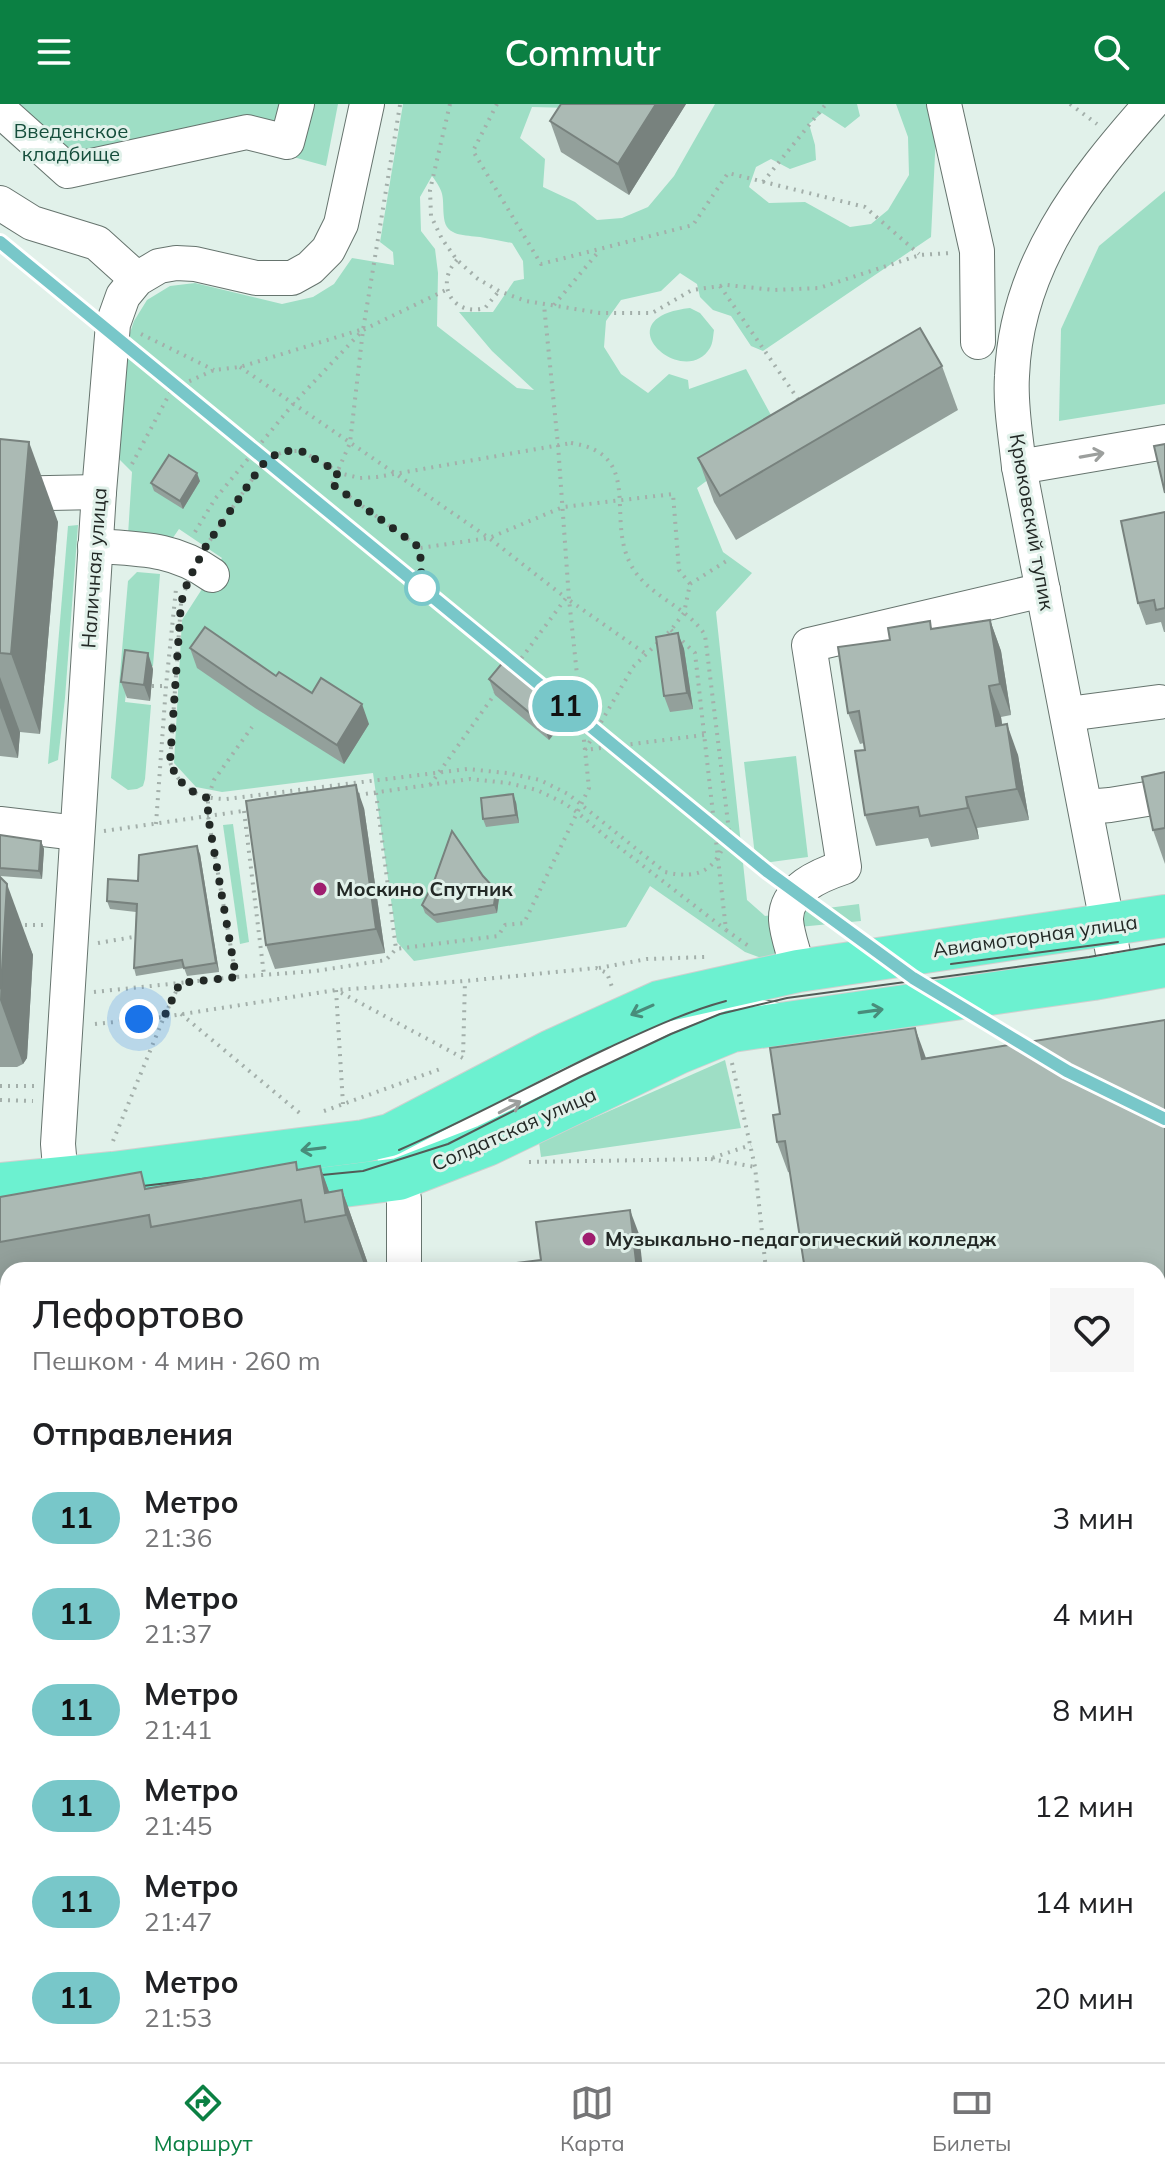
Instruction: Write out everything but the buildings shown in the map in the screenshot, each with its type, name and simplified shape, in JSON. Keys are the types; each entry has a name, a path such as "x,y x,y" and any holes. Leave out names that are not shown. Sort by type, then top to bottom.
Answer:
{"main road":[{"name":"Авиамоторная улица","path":"717,972 798,971 1165,916"},
{"path":"732,1046 793,1022 1165,966"},
{"path":"0,1184 340,1146 390,1135 551,1051 717,972"},
{"name":"Солдатская улица","path":"234,1200 399,1179 487,1145 678,1053 732,1046"}],"street":[{"path":"0,110 68,171 247,132 287,142 297,104"},
{"path":"944,104 977,251 978,342"},
{"name":"Крюковский тупик","path":"1117,974 1019,467 1012,375 1017,328 1030,282 1051,234 1082,188 1151,104"},
{"path":"0,203 32,223 97,243 137,279 159,266 176,263 195,264 256,278 292,278 310,268 328,250 341,224 384,105"},
{"name":"Наличная улица","path":"65,1222 58,1144 90,832 95,546 113,482 113,324 123,296 137,279"},
{"path":"1019,467 1165,442"},
{"path":"0,494 113,482"},
{"path":"95,546 151,549 196,565"},
{"path":"798,971 786,920 790,903 801,888 817,876 844,867 809,645 1043,590"},
{"path":"1068,714 1159,702"},
{"path":"1086,807 1165,796"},
{"path":"0,824 90,832"},
{"path":"399,1179 423,1150 669,1029 720,1010 793,1022"},
{"path":"390,1135 404,1199 404,1262"}],"path":[{"path":"450,104 430,190 431,216 457,260 478,279 526,301 600,313 652,313 692,290 727,285 774,290 819,288 920,255 977,251"},
{"path":"497,104 473,151 541,264 693,225 728,173 865,207 920,255"},
{"path":"763,182 826,104"},
{"path":"1070,104 1099,125"},
{"path":"384,105 350,443 332,484 420,548 489,538 563,507 673,494 679,570 690,584"},
{"path":"553,307 601,249"},
{"path":"457,260 447,275 448,289 454,301 462,307 471,310 485,308 499,291"},
{"path":"720,286 807,411"},
{"path":"113,482 172,389 214,370 240,367 363,330 448,289"},
{"path":"91,992 180,983 196,978 316,971 386,960 396,949 498,936 505,925 524,923 589,788 568,598 558,445 544,305"},
{"path":"130,328 214,370"},
{"path":"156,824 166,686 215,499 294,403 363,330"},
{"path":"240,367 489,538 646,654"},
{"path":"571,443 589,446 603,454 613,465 617,477 623,542 629,562 648,587 698,624 705,635 729,831 724,849 715,864 699,873 681,876 665,872 568,794 540,780 507,773 467,769 226,799 208,798 185,787 175,776 170,762 181,603 188,581 206,546 262,465 275,455 301,451 338,472 360,478 377,477 558,445 571,443"},
{"path":"585,750 633,667 684,613 690,584 728,560"},
{"path":"511,672 568,598"},
{"path":"430,785 502,685"},
{"path":"152,686 166,686"},
{"path":"236,977 208,816 208,798 214,780 252,727"},
{"path":"585,750 704,735"},
{"path":"347,797 470,779 537,790 578,813 726,930"},
{"path":"376,792 396,949"},
{"path":"90,832 258,809"},
{"path":"244,811 264,975"},
{"path":"13,925 51,925"},
{"path":"95,943 139,936"},
{"path":"89,1025 164,1017 336,990 596,968 647,959 717,972"},
{"path":"596,968 607,973 613,989"},
{"path":"463,1058 465,981"},
{"path":"113,1151 114,1136 180,983"},
{"path":"336,990 463,1058"},
{"path":"336,990 343,1104"},
{"path":"181,1014 306,1118 292,1122"},
{"path":"732,1046 755,1167 765,1262"},
{"path":"454,1063 476,1052"},
{"path":"318,1113 445,1067"},
{"path":"0,1086 40,1086"},
{"path":"0,1100 39,1102"},
{"path":"709,1159 751,1145"},
{"path":"528,1162 709,1159 755,1167"}],"green space":[{"name":"Введенское кладбище","path":"0,104 338,104 326,166 239,142 61,187 0,129"},
{"path":"403,104 578,104 570,108 532,107 520,138 545,159 543,187 575,202 597,220 622,218 648,207 674,176 715,104 857,104 860,116 845,128 822,113 809,124 816,160 790,169 771,159 756,167 749,187 769,203 805,202 850,227 871,224 888,210 909,175 908,137 896,104 929,104 936,134 931,237 763,351 751,346 731,316 713,310 700,297 697,284 680,273 661,291 621,300 606,321 604,347 621,374 648,393 669,374 688,380 689,389 746,369 778,428 697,488 723,552 752,573 716,612 747,900 765,916 859,904 861,921 778,929 780,965 745,952 650,886 626,927 414,961 397,942 373,773 222,792 196,787 174,763 182,620 222,558 179,529 170,542 128,535 132,472 115,455 123,353 134,321 147,300 170,286 195,283 282,304 313,297 334,284 352,258 394,265 393,252 380,242","holes":["432,176 440,187 448,229 463,235 512,243 523,261 524,279 514,281 493,312 459,312 492,351 534,390 517,388 437,326 435,249 421,231 420,197"]},
{"path":"1165,191 1165,404 1059,421 1061,329 1099,246"},
{"path":"690,308 700,313 714,330 710,348 698,359 683,361 669,357 657,348 650,336 652,325 664,314"},
{"path":"78,525 58,760 48,764 68,526"},
{"path":"137,572 160,574 153,666 129,664 125,702 151,705 145,779 143,786 128,790 111,778 128,581"},
{"path":"796,756 808,857 756,864 744,762"},
{"path":"233,824 249,942 240,944 223,825"},
{"path":"725,1060 741,1128 541,1157 539,1142"}],"tram line":[{"path":"951,964 1118,942"},
{"path":"301,1177 363,1171 448,1144 580,1077 720,1014 787,998 1165,944"},
{"path":"399,1150 637,1035 726,1001"},
{"path":"126,1188 218,1177"}],"metro line":[{"name":"11","path":"0,242 768,872 913,978 1067,1071 1165,1119"}],"place":[{"name":"Москино Спутник","path":"320,889"},
{"name":"Музыкально-педагогический колледж","path":"589,1239"}],"route":[{"path":"139,1019 164,1017 180,983 236,977 208,816 208,798 185,787 175,776 170,762 181,603 188,581 206,546 262,465 275,455 301,451 338,472 332,484 420,548 422,588"}]}
